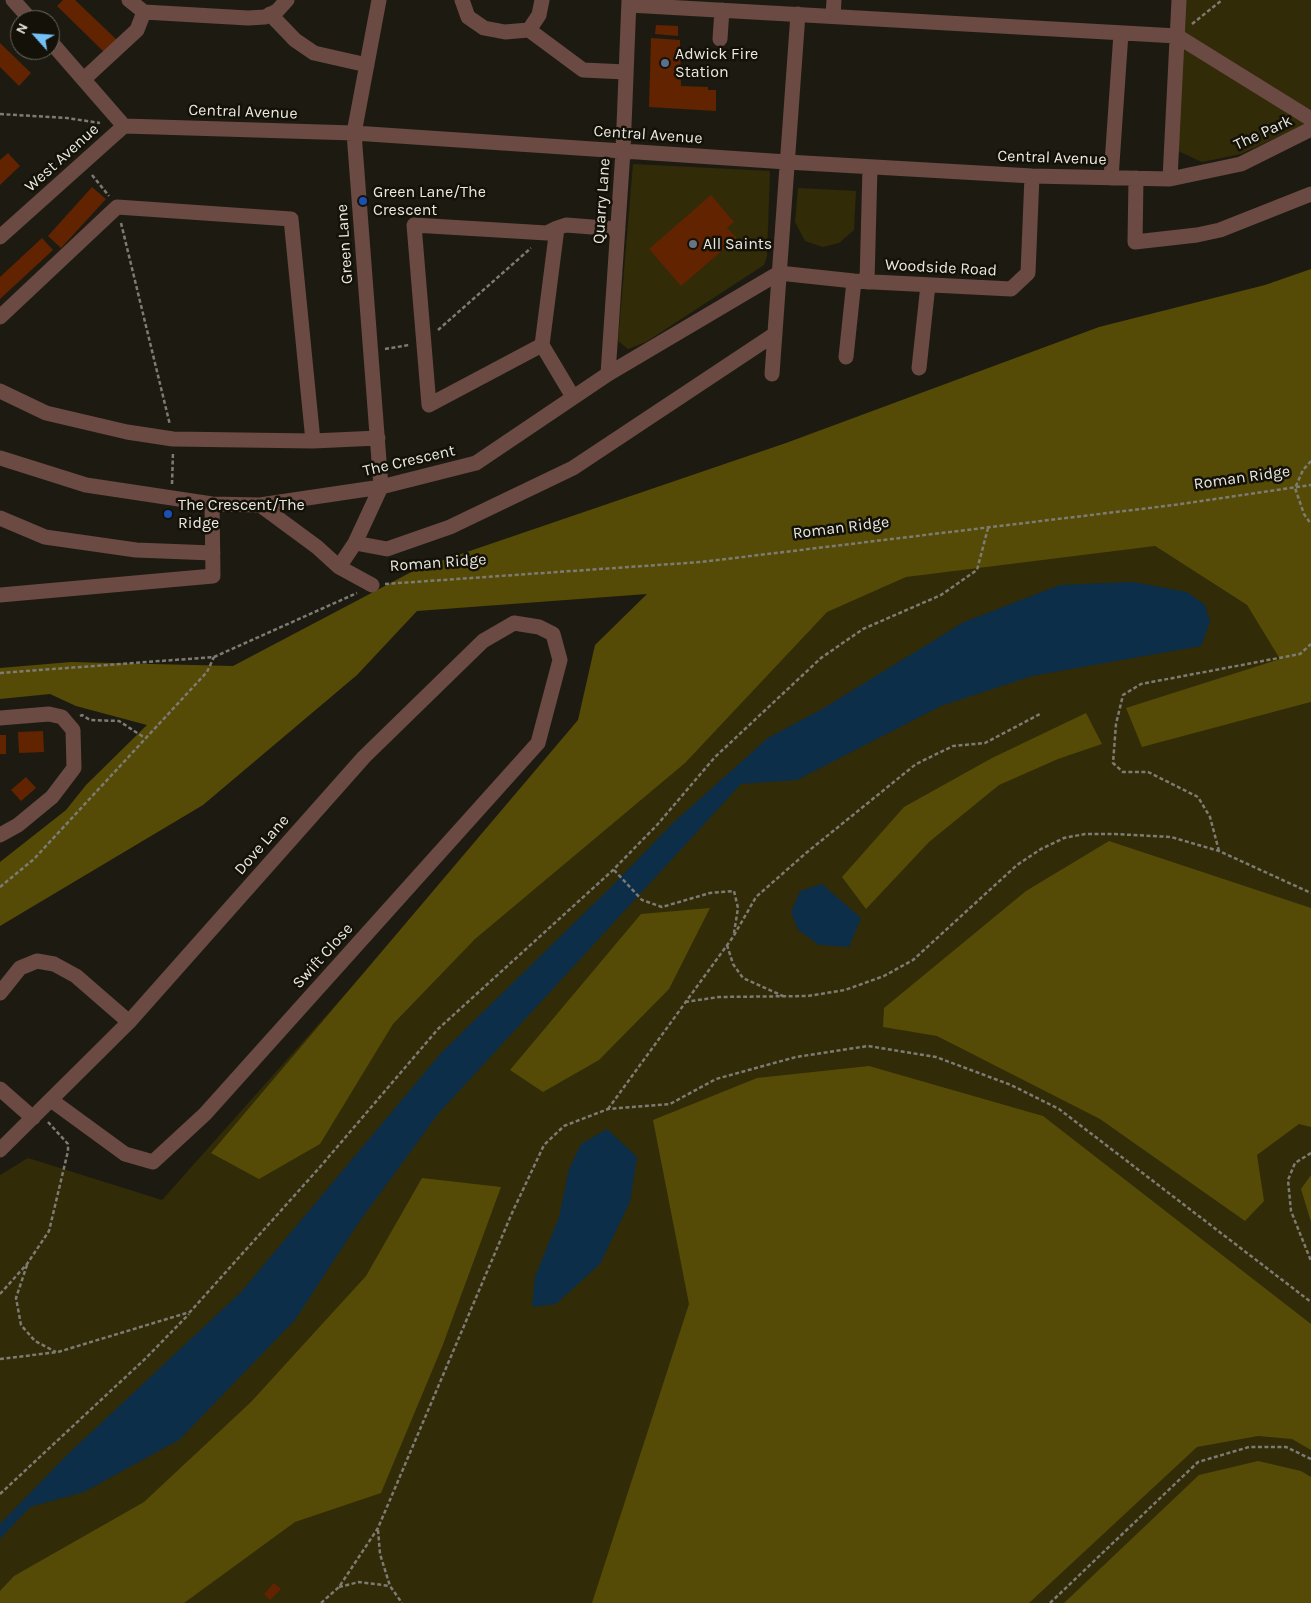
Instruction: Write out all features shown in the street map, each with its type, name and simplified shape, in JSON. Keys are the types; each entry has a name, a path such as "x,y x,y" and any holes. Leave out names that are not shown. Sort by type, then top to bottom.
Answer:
{"street":[{"path":"13,0 22,10"},
{"path":"129,0 144,12 248,18 277,11 287,0"},
{"name":"Green Lane","path":"380,0 354,133 382,487"},
{"path":"462,0 468,17 484,28 506,32 529,30 583,70 626,72"},
{"path":"529,30 539,14 542,0"},
{"path":"833,16 834,0"},
{"path":"1170,179 1179,0"},
{"path":"629,3 1177,36 1311,119"},
{"name":"Quarry Lane","path":"608,374 623,151 629,3"},
{"path":"720,40 722,10"},
{"path":"84,79 137,30 144,12"},
{"path":"270,14 295,40 314,53 367,65"},
{"path":"772,374 798,14"},
{"path":"1112,178 1121,33"},
{"path":"60,52 124,126"},
{"name":"Central Avenue","path":"124,126 354,133 787,162 1032,176 1170,179"},
{"name":"West Avenue","path":"0,236 124,126"},
{"name":"The Park","path":"1170,179 1241,164 1311,130"},
{"path":"846,357 861,281 870,166"},
{"name":"Woodside Road","path":"779,273 861,281 1011,289 1028,273 1032,176"},
{"path":"1136,178 1135,242 1197,236 1220,230 1311,194"},
{"path":"0,317 117,207 291,219 312,441"},
{"path":"542,345 429,404 414,225 552,231 566,225 618,229"},
{"path":"552,231 542,345 573,397"},
{"name":"The Crescent","path":"0,458 86,485 212,504 260,505 382,487 476,463 608,374 779,273"},
{"path":"920,368 928,285"},
{"path":"355,543 387,549 450,527 573,468 775,334"},
{"path":"0,391 46,413 127,432 173,439 312,441 378,438"},
{"path":"339,567 355,543 382,487"},
{"path":"0,594 213,576 212,504"},
{"name":"Roman Ridge","path":"260,505 317,547 339,567 372,585"},
{"path":"0,518 45,537 136,550 213,552"},
{"name":"Dove Lane","path":"0,1150 129,1022 364,757 483,641 514,623 538,627 554,634 560,660"},
{"name":"Swift Close","path":"51,1100 125,1154 153,1162 205,1114 538,743 560,660"},
{"path":"0,718 49,714 62,717 73,730 74,768 52,797 18,825 0,835"},
{"path":"0,993 20,968 37,961 54,964 76,976 129,1022"},
{"path":"0,1089 36,1116"}],"path":[{"path":"1177,36 1222,0"},
{"path":"0,114 67,118 124,126"},
{"path":"82,163 117,207 173,439 171,498"},
{"path":"371,351 424,342 552,231"},
{"path":"1311,461 1295,488 1304,514 1311,524"},
{"name":"Roman Ridge","path":"0,673 214,657 314,614 372,585 701,562 1174,505 1311,485"},
{"path":"0,1494 146,1358 190,1312 320,1167 438,1029 614,870 657,825 715,757 820,658 863,629 941,595 976,570 988,528"},
{"path":"1219,851 1210,817 1198,797 1148,772 1123,772 1113,763 1116,724 1123,696 1141,684 1300,654 1311,644"},
{"path":"0,887 34,859 207,672 214,657"},
{"path":"608,1109 733,937 756,896 916,764 953,746 985,743 1040,714"},
{"path":"68,724 82,715 90,720 119,721 146,738"},
{"path":"686,1002 719,997 808,996 845,990 884,976 913,960 1017,866 1041,848 1064,838 1085,834 1171,837 1219,851 1311,893"},
{"path":"614,870 642,900 662,907 710,893 734,891 738,908 733,937"},
{"path":"727,945 733,964 743,978 785,997"},
{"path":"321,1603 339,1587 378,1528 512,1214 544,1146 564,1126 608,1109 670,1104 716,1079 796,1058 868,1046 936,1057 1012,1086 1059,1109 1311,1302"},
{"path":"0,1294 27,1264 49,1231 68,1152 68,1144 60,1133 36,1116"},
{"path":"1311,1153 1295,1163 1288,1180 1291,1211 1311,1261"},
{"path":"27,1264 16,1298 21,1325 35,1341 58,1352"},
{"path":"0,1360 58,1352 190,1312"},
{"path":"1050,1603 1198,1462 1249,1447 1286,1447 1311,1460"},
{"path":"378,1528 380,1554 390,1586 402,1603"},
{"path":"339,1587 359,1582 390,1586"}],"shaded area":[{"path":"1185,0 1311,0 1311,122 1241,154 1202,162 1178,151"},
{"path":"633,164 770,171 767,256 764,265 646,342 628,349 618,341"},
{"path":"798,188 856,191 854,230 839,243 823,247 805,241 795,222"},
{"path":"1311,269 1311,702 1142,747 1126,708 1280,659 1247,605 1155,546 906,577 827,612 685,763 475,939 393,1024 320,1144 259,1179 211,1153 578,720 595,645 647,594 417,611 357,675 203,805 0,926 0,862 66,810 86,785 147,725 76,706 50,694 0,699 0,668 71,662 233,666 417,569 786,443 1099,327 1265,285"},
{"path":"1155,546 1247,605 1281,659 1144,746 1311,702 1311,1603 0,1603 0,1175 28,1158 162,1200 727,565"},
{"path":"1086,713 1102,744 1058,759 999,785 929,842 866,909 842,877 904,807 992,758"},
{"path":"1109,841 1311,908 1311,1127 1299,1124 1257,1155 1264,1201 1245,1221 1100,1119 937,1036 883,1027 884,1008 1026,891"},
{"path":"710,908 669,989 599,1060 543,1092 510,1070 641,914"},
{"path":"869,1066 1043,1116 1311,1324 1311,1450 1292,1439 1258,1436 1197,1447 1029,1603 592,1603 689,1304 653,1120 757,1078"},
{"path":"1311,1175 1311,1222 1301,1189"},
{"path":"422,1178 501,1187 442,1347 381,1493 295,1522 184,1603 0,1603 0,1591 14,1576 144,1502 251,1402 366,1276"},
{"path":"1258,1461 1301,1471 1311,1477 1311,1603 1064,1603 1199,1475"}],"water":[{"path":"1133,582 1187,592 1205,605 1210,622 1201,646 1032,676 941,706 797,780 741,784 438,1114 357,1225 295,1320 179,1440 84,1492 30,1507 0,1539 0,1524 67,1455 241,1292 441,1053 609,889 674,822 768,738 822,709 964,622 1060,585"},
{"path":"822,884 861,918 849,947 819,945 798,930 791,912 800,891"},
{"path":"607,1129 637,1157 630,1202 600,1264 556,1304 532,1307 535,1277 559,1217 569,1169 581,1144"}],"building":[{"path":"63,0 75,0 117,40 105,53 57,6"},
{"path":"656,25 678,26 678,36 655,34"},
{"name":"Adwick Fire Station","path":"651,38 680,40 681,86 708,87 708,90 716,90 716,111 649,107"},
{"path":"0,43 10,53 10,60 18,60 31,73 19,86 0,67"},
{"path":"8,153 20,166 0,185 0,160"},
{"path":"92,187 106,199 61,248 48,236"},
{"name":"All Saints","path":"711,195 734,222 727,228 737,238 681,286 649,249"},
{"path":"42,238 53,250 0,299 0,277"},
{"path":"43,731 44,752 19,753 18,732"},
{"path":"0,735 6,735 6,754 0,754"},
{"path":"26,777 36,788 21,801 11,790"},
{"path":"274,1583 281,1589 270,1600 264,1594"}],"place":[{"name":"Adwick Fire Station","path":"665,63"},
{"name":"Green Lane/The Crescent","path":"363,201"},
{"name":"All Saints","path":"693,244"},
{"name":"The Crescent/The Ridge","path":"168,514"}]}
